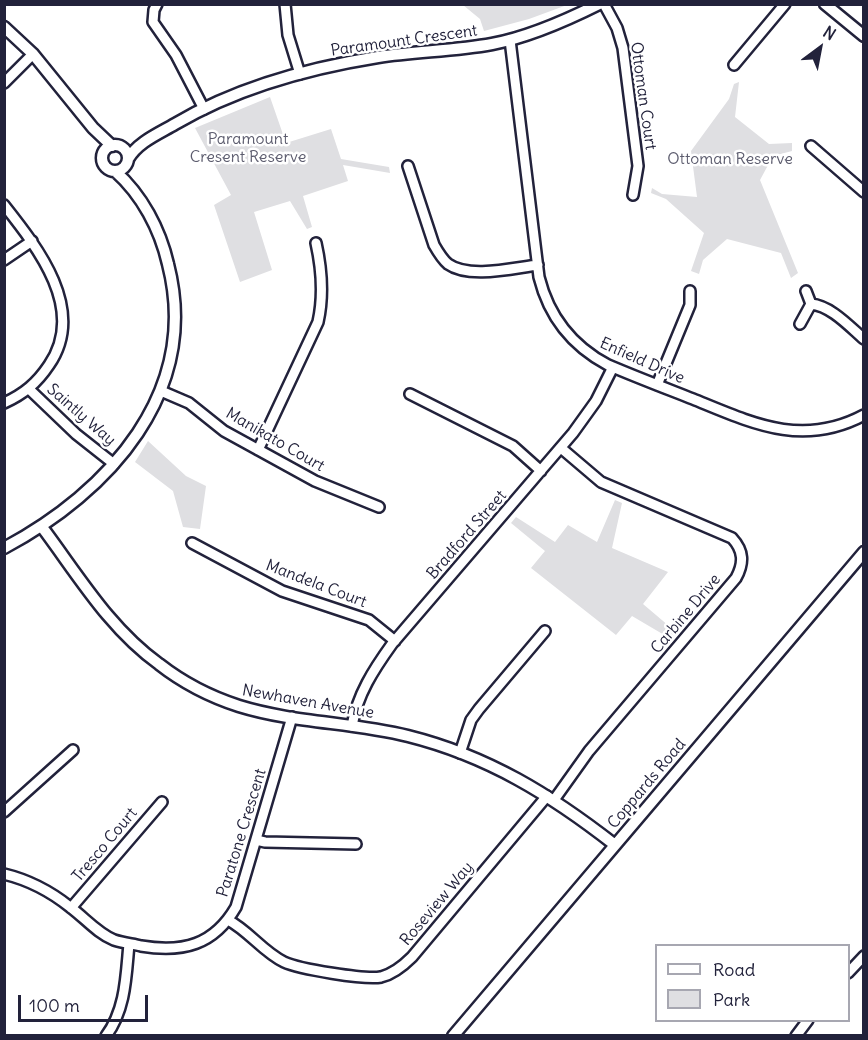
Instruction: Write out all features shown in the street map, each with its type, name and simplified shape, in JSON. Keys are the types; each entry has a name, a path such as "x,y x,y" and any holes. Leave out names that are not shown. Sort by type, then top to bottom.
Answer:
{"street":[{"path":"157,4 153,22 176,55 204,109"},
{"path":"285,4 288,35 300,74"},
{"name":"Paramount Crescent","path":"128,161 139,145 204,109 246,91 300,74 378,57 510,40 602,4"},
{"name":"Ottoman Court","path":"602,4 617,28 623,48 638,166 633,195"},
{"path":"734,65 785,4"},
{"path":"825,4 864,36"},
{"path":"4,27 33,54 93,128 126,152 127,170 133,189"},
{"name":"Enfield Drive","path":"510,40 542,289 555,320 565,333 585,352 613,367 747,421 778,430 812,431 832,428 864,415"},
{"path":"4,83 33,54"},
{"path":"4,549 42,527 77,500 134,441 146,423 161,391 171,356 175,333 174,294 165,252 148,212 133,189 115,171 105,166 93,128"},
{"name":"Paramount Crescent","path":"116,146 148,140"},
{"path":"103,155 106,149 116,146"},
{"path":"811,146 864,192"},
{"path":"115,171 122,169 128,161"},
{"path":"408,166 434,245 449,264 476,272 538,265"},
{"path":"4,205 32,241 58,293 63,326 58,350 43,373 28,389 4,403"},
{"path":"4,260 32,241"},
{"path":"258,450 318,322 322,280 316,243"},
{"path":"657,385 690,305 690,291"},
{"path":"800,324 811,304 806,291"},
{"path":"811,304 828,309 864,339"},
{"name":"Bradford Street","path":"352,726 358,699 380,660 586,417 613,367"},
{"name":"Saintly Way","path":"28,389 70,430 114,464"},
{"name":"Manikato Court","path":"161,391 189,403 225,431 315,481 379,507"},
{"path":"410,393 513,446 541,471"},
{"name":"Carbine Drive","path":"551,798 736,578 742,560 738,544 732,538 601,482 561,448"},
{"name":"Newhaven Avenue","path":"42,527 115,626 160,666 203,691 262,712 407,736 460,753 514,777 551,798 615,845"},
{"name":"Mandela Court","path":"192,543 282,591 369,620 395,641"},
{"name":"Coppards Road","path":"453,1035 864,552"},
{"path":"460,753 471,720 545,631"},
{"name":"Paratone Crescent","path":"4,874 33,883 115,940 151,948 180,948 211,937 228,920 241,894 292,717"},
{"path":"4,812 73,750"},
{"name":"Roseview Way","path":"228,920 285,962 361,977 387,975 403,966 412,957 551,798"},
{"name":"Tresco Court","path":"71,908 162,801"},
{"path":"256,840 356,844"},
{"path":"106,1035 122,1003 129,944"},
{"path":"850,972 864,956"},
{"path":"796,1035 806,1022"}],"green space":[{"path":"463,5 567,5 529,19 484,31 480,19"},
{"name":"Ottoman Reserve","path":"739,82 735,117 769,144 792,143 792,151 773,156 760,180 798,273 791,278 781,253 727,239 703,260 699,274 691,271 704,233 666,199 651,193 652,188 662,194 697,197 691,151 729,99 734,84"},
{"name":"Paramount Cresent Reserve","path":"270,97 286,143 331,129 341,159 389,167 390,173 343,165 348,181 303,196 312,227 307,229 290,201 254,212 272,270 240,282 214,205 231,195 195,128"},
{"path":"148,441 186,476 206,486 200,529 183,527 173,491 135,462"},
{"path":"615,500 622,503 612,548 668,572 643,604 676,632 671,639 632,616 616,635 531,568 545,551 511,523 516,517 555,542 568,525 597,542"}]}
